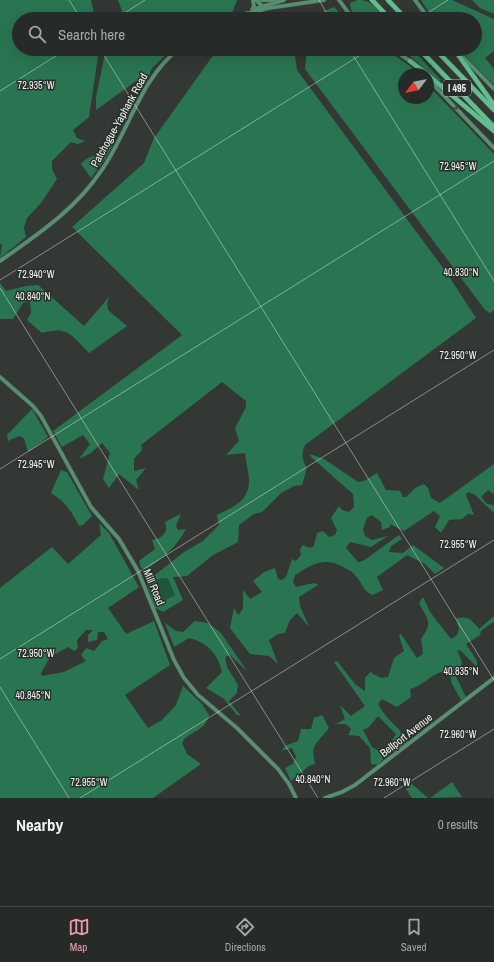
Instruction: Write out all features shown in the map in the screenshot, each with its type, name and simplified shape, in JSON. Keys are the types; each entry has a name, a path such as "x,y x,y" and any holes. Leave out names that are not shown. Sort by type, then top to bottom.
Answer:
{"highway":[{"path":"372,0 384,12"},
{"path":"388,0 400,12"},
{"name":"I 495","path":"426,56 494,126"},
{"name":"I 495","path":"442,56 494,110"},
{"path":"459,56 494,105"},
{"path":"410,61 418,68"},
{"path":"434,81 494,131"}],"main road":[{"path":"251,11 255,0 264,7"},
{"path":"261,0 276,0"},
{"path":"251,12 284,0"},
{"path":"251,11 264,7 324,0"},
{"path":"339,0 348,12"},
{"path":"415,0 424,12"},
{"name":"Patchogue-Yaphank Road","path":"0,262 66,212 91,184 114,151 157,69 171,56"},
{"path":"403,56 417,68"},
{"path":"461,56 494,89"},
{"path":"434,85 494,148"},
{"name":"Mill Road","path":"0,378 33,406 41,416 91,507 115,535 128,554 141,576 174,660 184,678 198,695 237,728 278,768 289,784 296,798"},
{"name":"Bellport Avenue","path":"325,798 352,788 494,678"}],"green space":[{"path":"0,0 91,0 94,12 12,12 12,56 98,56 89,117 73,130 77,138 85,141 78,144 71,142 52,161 52,169 57,179 41,203 27,218 24,228 26,237 0,258 2,245 0,243"},
{"path":"118,0 237,0 232,12 121,12"},
{"path":"363,0 371,3 380,12 353,12 350,3"},
{"path":"421,0 452,0 479,12 429,12"},
{"path":"472,0 494,0 494,14 480,8"},
{"path":"334,7 339,12 323,12"},
{"path":"482,14 494,19 494,51 485,58 494,69 494,85 465,56 482,56"},
{"path":"105,56 165,56 152,68 147,81 141,84 136,81 96,110 96,97"},
{"path":"295,56 297,70 446,272 476,318 305,445 303,457 307,468 302,485 294,486 281,493 262,512 254,514 239,525 238,542 213,555 187,576 173,577 183,600 163,612 155,608 146,582 184,552 203,541 219,525 217,515 239,502 248,490 249,477 245,453 226,455 239,441 235,428 246,407 246,401 222,382 141,445 142,450 134,459 134,471 146,468 136,480 139,490 119,474 109,488 103,479 110,453 102,443 91,453 79,459 90,444 83,435 62,447 53,431 182,335 72,227 144,163 154,138 212,57","holes":["162,578 168,579 175,595 162,602 158,602 152,590 157,580"]},
{"path":"306,56 395,56 412,68 398,68 398,104 434,104 434,91 494,154 494,310 490,313 485,310 305,69"},
{"path":"410,56 419,56 430,68 424,68"},
{"path":"434,73 441,80 439,81 434,77"},
{"path":"113,145 91,178 81,164 86,159 91,157 104,156 109,147"},
{"path":"0,283 6,291 26,286 38,285 84,326 109,297 107,303 108,310 127,326 89,353 69,334 58,331 42,333 27,320 31,313 30,301 23,303 13,319 0,319"},
{"path":"32,409 48,437 28,452 24,438 19,436 8,441 7,435"},
{"path":"310,454 324,459 358,482 364,481 377,473 386,490 400,491 403,497 406,497 415,488 424,484 428,488 431,498 440,503 494,464 494,494 488,490 481,497 487,504 494,505 494,513 475,495 468,492 466,495 474,515 468,514 462,519 449,520 441,533 435,527 440,516 434,511 404,531 390,524 390,527 382,530 381,522 372,515 367,518 363,529 365,536 372,540 388,536 371,547 350,542 346,548 358,562 363,561 399,535 402,539 391,546 389,552 403,553 413,545 444,568 435,574 425,564 407,555 377,577 383,590 373,595 367,592 353,573 332,562 319,563 301,571 295,575 293,582 296,587 314,583 318,585 299,597 300,606 309,627 297,613 290,620 285,633 278,634 269,640 278,664 269,656 250,654 230,628 234,608 238,615 243,609 243,590 250,599 262,592 253,581 264,572 275,568 278,579 282,580 286,577 292,559 296,561 301,555 300,549 303,545 310,548 314,546 317,533 323,531 329,537 335,535 337,530 331,518 339,506 342,510 349,512 354,507 353,494 311,457"},
{"path":"61,470 67,472 92,516 83,525 79,526 68,507 51,493"},
{"path":"181,514 176,526 178,530 186,529 178,542 158,561 146,569 141,568 139,561 155,549 152,540 159,538 166,532 165,522"},
{"path":"99,523 109,533 139,587 108,608 126,634 154,621 170,665 125,695 148,728 162,720 176,705 183,686 202,704 209,715 204,725 189,735 182,743 187,754 201,764 153,798 0,798 0,588 52,547 68,564 101,535","holes":["86,630 93,630 88,635 88,642 97,640 98,632 104,632 108,639 102,641 94,651 86,648 81,655 86,661 64,672 42,676 41,673 50,657 68,647 74,651 78,648 77,640"]},
{"path":"162,578 168,579 175,595 162,602 158,602 152,590 157,580"},
{"path":"423,597 430,612 451,639 457,635 459,629 456,619 469,619 479,629 494,616 494,623 493,622 481,631 480,635 466,644 477,661 477,667 461,651 457,650 462,662 461,668 454,673 466,697 461,700 452,684 450,676 441,672 419,686 410,689 411,697 397,707 382,699 378,704 381,709 408,742 394,752 388,748 396,734 378,716 368,728 363,730 372,747 379,751 383,759 378,765 371,764 370,748 359,736 348,735 351,729 346,724 336,724 345,719 340,705 351,716 365,706 334,662 337,661 355,684 365,691 365,678 370,672 381,678 388,677 394,658 404,651 399,636 401,634 417,658 423,654 421,639 427,629 428,621 419,603"},
{"path":"195,621 208,623 221,633 247,671 230,655 225,657 227,667 238,685 237,693 229,701 241,716 237,715 224,699 206,688 222,672 215,654 201,642 189,638 174,647 165,623 176,631 183,632"},
{"path":"322,715 329,728 314,748 313,752 315,764 309,766 291,781 285,768 293,764 296,757 292,748 281,751 287,745 298,741 301,729 311,729 314,718"},
{"path":"452,782 462,797 430,798"},
{"path":"412,784 428,798 412,798 406,789"}]}
